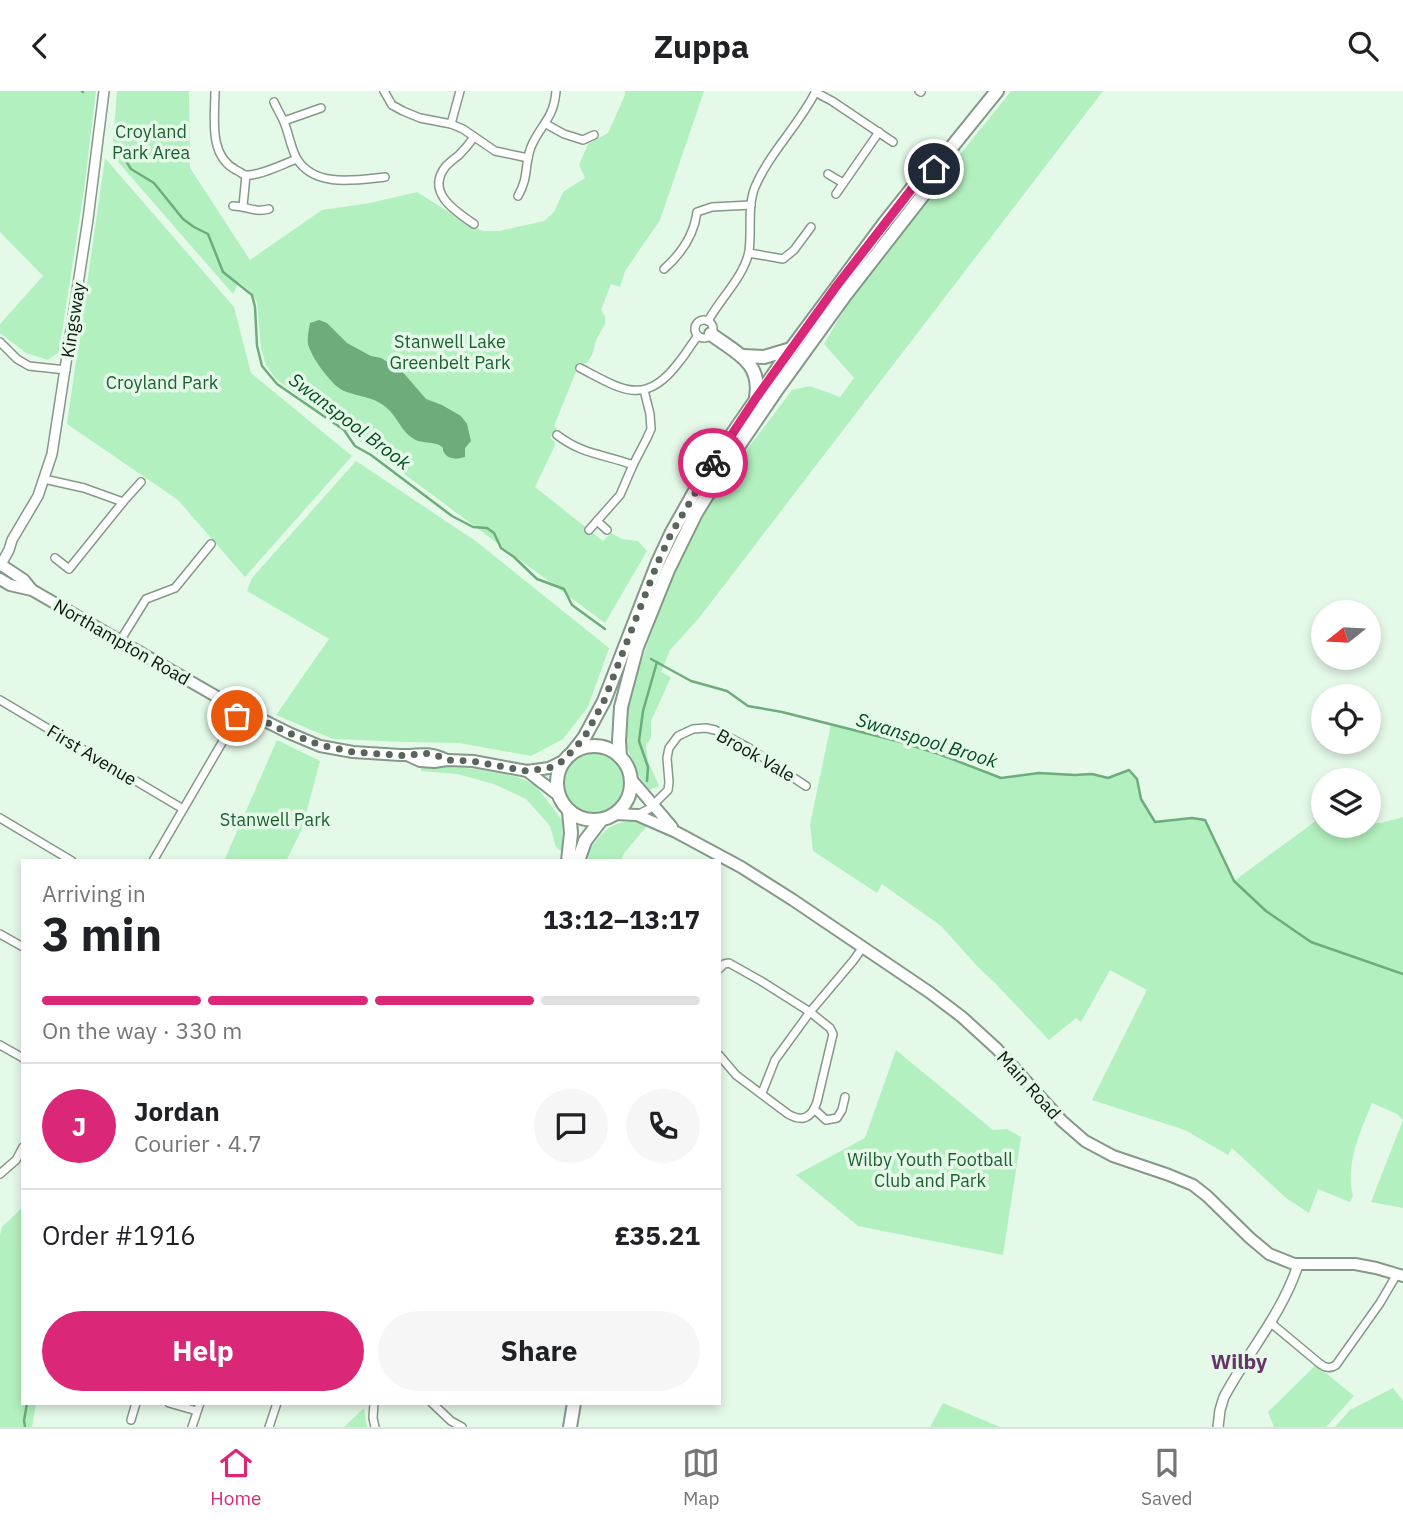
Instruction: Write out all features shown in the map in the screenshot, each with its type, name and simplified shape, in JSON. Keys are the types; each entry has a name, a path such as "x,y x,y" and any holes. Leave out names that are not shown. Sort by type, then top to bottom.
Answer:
{"highway":[{"path":"568,757 579,748 594,745 608,748 625,763 631,779 628,799 615,814 601,820 580,818 569,811 561,801 556,781 560,767 568,757 584,738 604,701 671,534 695,491 790,349 914,186 934,169 997,91"},
{"path":"620,757 621,707 638,647 668,570 696,513 819,330 923,195 934,169"},
{"path":"706,330 743,356 756,376 756,398"},
{"path":"743,356 764,357 790,349"},
{"path":"568,859 571,834 569,811"},
{"path":"579,859 585,841 601,820"},
{"path":"570,1427 574,1405"}],"main road":[{"name":"Northampton Road","path":"0,565 24,580 32,590"},
{"name":"Northampton Road","path":"0,571 21,588 32,590 241,710 320,745 353,752 409,756 419,753 434,754 447,760 472,761 527,771 549,768 568,757"},
{"name":"Northampton Road","path":"0,579 10,585 17,585"},
{"name":"Northampton Road","path":"527,771 558,795"},
{"name":"Main Road","path":"631,779 676,832"},
{"name":"Main Road","path":"615,814 637,815 676,832 760,879 863,947 929,992 980,1033 1062,1121 1085,1141 1112,1156 1193,1185 1260,1248 1279,1259 1298,1265 1354,1264 1400,1275"}],"street":[{"name":"Kingsway","path":"0,565 38,496 52,454 88,219 104,91"},
{"path":"215,91 217,150 222,160 246,175 297,159"},
{"path":"384,91 392,105 403,111 463,129 495,151 528,158"},
{"path":"451,124 460,91"},
{"path":"518,196 525,184 528,158 536,138 553,111 556,91"},
{"path":"580,368 614,386 626,390 644,390 659,384 679,362 706,330 749,253 754,189 816,92 893,142"},
{"path":"274,102 284,121 297,159 311,174 331,180 385,177"},
{"path":"284,121 321,108"},
{"path":"546,124 584,144 594,135"},
{"path":"836,194 878,132"},
{"path":"474,137 444,168 439,190 447,204 474,224"},
{"path":"208,153 217,150"},
{"path":"828,174 844,183"},
{"path":"243,206 246,175"},
{"path":"523,188 532,195"},
{"path":"689,208 697,212 712,207 751,205"},
{"path":"233,206 243,206 256,211 269,209"},
{"path":"677,272 667,266 677,258 687,241 696,223 697,212"},
{"path":"749,253 783,259 794,250 811,227"},
{"path":"783,259 787,269"},
{"path":"0,342 17,359 29,366 66,370"},
{"path":"589,530 620,495 651,429 644,390"},
{"path":"557,435 586,452 633,465"},
{"path":"558,450 565,441"},
{"path":"44,479 84,488 123,502"},
{"path":"55,558 69,569 141,482"},
{"path":"597,521 607,530"},
{"name":"Kingsway","path":"0,548 12,540"},
{"path":"120,641 146,600 175,588 211,544"},
{"name":"First Avenue","path":"0,700 183,809"},
{"path":"154,859 241,710"},
{"name":"Brook Vale","path":"637,815 649,809 668,790 667,758 671,744 683,733 699,728 711,729 729,737 806,786"},
{"path":"0,818 69,859"},
{"path":"0,934 21,946"},
{"path":"762,1093 775,1060 863,947"},
{"path":"721,967 729,963 761,981 810,1012 830,1027 833,1034 814,1109 800,1120 736,1075 721,1057"},
{"path":"0,1045 21,1057"},
{"path":"814,1109 826,1120 837,1118 845,1097"},
{"path":"0,1174 16,1160 21,1151"},
{"path":"1218,1427 1224,1397 1292,1286 1298,1265"},
{"path":"1271,1323 1324,1367 1332,1367 1400,1275"},
{"path":"131,1420 135,1405"},
{"path":"269,1427 276,1405"},
{"path":"374,1405 375,1427"},
{"path":"434,1405 451,1421 462,1427"},
{"path":"192,1427 198,1407"}],"green space":[{"path":"0,91 96,91 59,352 48,360 26,353 0,333 0,324 43,276 0,232"},
{"name":"Stanwell Lake Greenbelt Park","path":"117,91 189,91 190,168 250,260 322,210 417,192 483,231 499,231 544,221 554,212 563,192 585,178 579,165 588,144 608,133 625,91 704,91 660,220 625,271 620,287 611,284 601,310 605,316 605,324 587,363 579,364 554,426 557,429 550,438 555,445 535,487 603,541 611,533 622,539 638,541 647,551 605,623 276,379 266,365 261,348 257,302 251,292 239,282 233,294 112,155"},
{"path":"1011,91 1103,91 699,618 670,650 661,672 671,677 651,721 651,738 646,745 648,761 659,786 649,790 639,776 624,741 627,701 668,589 692,535 722,485 792,390 810,386 840,397 854,378 824,344 889,246"},
{"name":"Croyland Park","path":"105,158 234,307 251,373 352,456 245,577 178,500 67,424"},
{"path":"356,461 477,542 609,648 588,707 563,739 531,756 459,743 333,739 276,715 329,639 247,591 252,578"},
{"path":"831,724 939,754 1001,778 1039,773 1092,774 1108,778 1129,770 1137,779 1141,799 1155,822 1192,818 1205,820 1234,881 1311,824 1311,838 1381,838 1381,823 1403,817 1403,1120 1397,1114 1372,1103 1352,1160 1353,1196 1350,1202 1318,1189 1309,1213 1286,1198 1232,1148 1228,1155 1185,1130 1092,1100 1147,990 1110,970 1081,1022 1076,1018 1049,1040 941,926 882,884 877,893 813,851 810,824"},
{"name":"Stanwell Park","path":"277,740 320,761 302,829 287,859 225,859"},
{"path":"586,751 598,751 615,760 622,771 622,795 615,806 598,815 586,815 574,810 565,801 560,789 560,777 565,765 574,756"},
{"path":"421,766 476,769 514,776 536,786 562,820 563,853 556,847 550,826 526,799 494,784 457,774 421,771"},
{"path":"637,821 647,826 621,859 584,859 600,836 618,824"},
{"name":"Wilby Youth Football Club and Park","path":"896,1050 993,1130 1007,1129 1021,1137 1003,1255 858,1226 796,1175 865,1138"},
{"path":"1403,1120 1403,1208 1371,1202"},
{"path":"21,1209 21,1405 36,1405 32,1427 0,1427 2,1227"},
{"path":"1316,1365 1354,1396 1326,1427 1274,1427 1268,1412"},
{"path":"1393,1388 1403,1401 1403,1427 1335,1427 1350,1410"},
{"path":"943,1403 1000,1427 930,1427"},
{"path":"364,1408 367,1427 344,1427"}],"shaded area":[{"path":"319,320 327,323 347,343 401,370 426,399 461,416 467,424 471,441 465,448 465,457 449,457 439,445 420,442 405,431 384,406 339,388 318,363 308,344 310,323"}],"waterway":[{"name":"Swanspool Brook","path":"119,150 131,169 154,183 183,219 208,234 223,272 252,295 257,346 262,366 277,384 344,430 355,446 452,516 473,527 487,528 494,533 501,548 537,579 564,589 572,605 605,629"},
{"name":"Swanspool Brook","path":"651,659 691,681 727,691 748,706 897,741 1001,778 1039,773 1092,774 1108,778 1129,770 1137,779 1141,799 1155,822 1192,818 1205,820 1234,881 1266,911 1311,942 1403,974"},
{"path":"647,781 648,767 639,741 643,711 657,662"},
{"path":"25,1427 27,1405"}],"way so far":[{"path":"237,716 241,710 320,745 353,752 409,756 419,753 434,754 447,760 472,761 527,771 549,768 563,761 584,738 604,701 658,562 671,534 713,463"}],"district":[{"name":"Wilby","path":"1239,1361"}],"route":[{"path":"713,463 835,288 914,186 934,169"}],"park label":[{"name":"Croyland Park Area","path":"151,142"}]}
